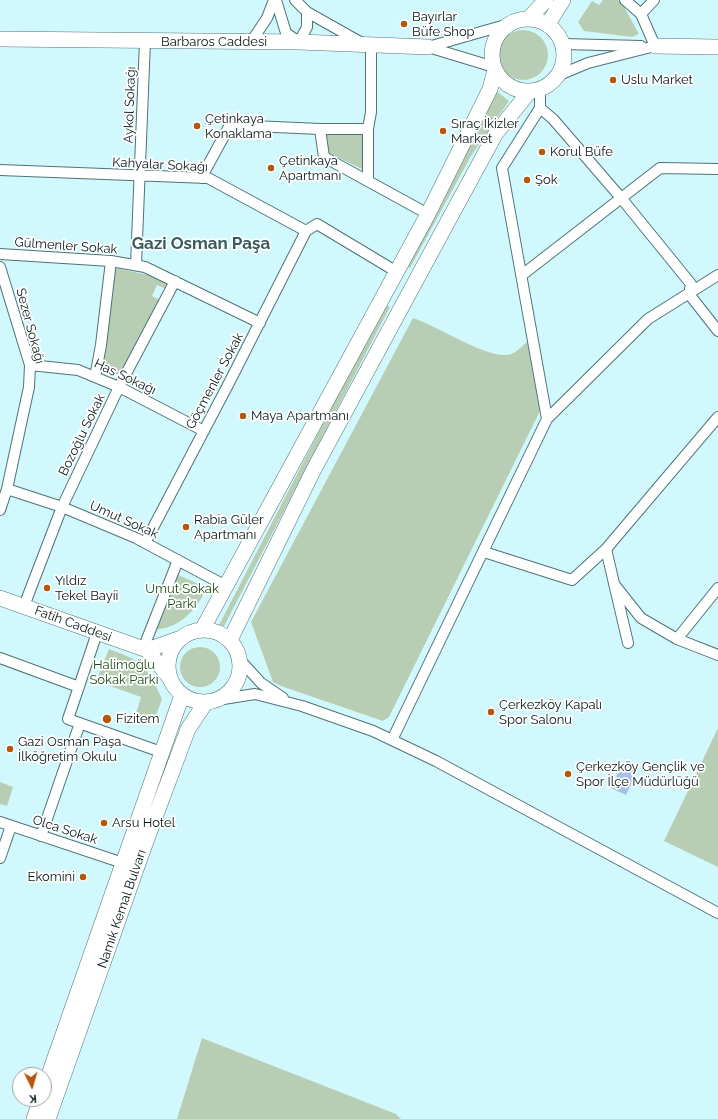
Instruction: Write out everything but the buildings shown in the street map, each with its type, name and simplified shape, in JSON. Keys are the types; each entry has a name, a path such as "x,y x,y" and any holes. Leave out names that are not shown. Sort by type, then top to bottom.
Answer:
{"main road":[{"path":"529,18 546,0"},
{"path":"548,24 563,0"},
{"path":"529,18 548,24 557,33 563,44 564,56 562,67 557,76 550,84 535,90 519,90 508,85 500,77 495,68 492,55 494,43 500,32 509,24 518,20 529,18"},
{"name":"Barbaros Caddesi","path":"0,39 299,42 428,47"},
{"path":"655,46 718,47"},
{"path":"202,630 428,214 490,89 495,68"},
{"path":"230,640 313,471 496,133 535,90"},
{"path":"397,272 416,282"},
{"path":"384,297 402,307"},
{"name":"Fatih Caddesi","path":"0,598 145,650"},
{"path":"202,630 213,631 230,640 237,650 241,661 240,673 236,685 228,694 212,701 193,701 182,695 174,687 169,677 145,650 192,632 202,630"},
{"path":"169,677 168,666 170,655 174,645 182,637"},
{"name":"Namık Kemal Bulvarı","path":"52,1067 182,695"},
{"name":"Namık Kemal Bulvarı","path":"48,1119 145,844 188,729 212,701"},
{"path":"34,1119 38,1107"}],"street":[{"path":"275,0 286,33 299,42 307,27 307,12"},
{"path":"251,42 267,18 275,0"},
{"path":"295,0 307,12 367,44 371,112 368,129 368,181"},
{"path":"625,0 641,14 655,46"},
{"path":"641,14 654,0"},
{"path":"428,47 509,24"},
{"name":"Aykol Sokağı","path":"136,265 141,176 145,41"},
{"path":"563,44 655,46"},
{"path":"557,76 588,63 655,46"},
{"path":"428,47 495,68"},
{"path":"535,90 540,108 553,119 622,198 691,284 689,294"},
{"path":"540,108 502,168 547,419"},
{"path":"201,178 230,125 320,129 368,129"},
{"path":"320,129 324,157 428,214"},
{"path":"522,275 660,168 718,169"},
{"name":"Kahyalar Sokağı","path":"0,170 208,178 306,231"},
{"path":"306,231 317,224 397,272"},
{"name":"Göçmenler Sokak","path":"145,543 260,323 306,231"},
{"name":"Gülmenler Sokak","path":"0,254 111,261 145,267 260,323"},
{"path":"95,377 101,346 111,261"},
{"name":"Sezer Sokağı","path":"0,267 30,365 29,387 7,489 0,510"},
{"path":"392,740 547,419 648,319 718,275"},
{"name":"Bozoğlu Sokak","path":"24,606 62,507 119,387 175,281"},
{"path":"689,294 718,330"},
{"name":"Has Sokağı","path":"30,365 78,370 119,387 204,431"},
{"path":"484,552 572,580 606,548 718,417"},
{"name":"Umut Sokak","path":"7,489 62,507 145,543 226,586"},
{"path":"606,548 628,643"},
{"path":"145,650 178,560"},
{"path":"614,584 641,618 677,639 718,655"},
{"path":"677,639 718,588"},
{"path":"97,633 68,719 161,752"},
{"path":"0,658 79,687"},
{"path":"241,661 261,683 287,702"},
{"path":"212,701 255,694 287,702 373,731 436,761 718,913"},
{"path":"41,836 80,723"},
{"name":"Olca Sokak","path":"0,822 123,863"},
{"path":"0,858 11,826"}],"green space":[{"path":"603,0 618,0 623,5 639,34 632,37 584,31 578,22 592,1 599,5"},
{"path":"523,30 532,32 543,41 548,55 546,64 537,75 523,80 514,78 503,69 498,55 500,46 509,35"},
{"path":"494,89 509,101 471,156 410,268 406,266"},
{"path":"327,133 363,135 364,170 329,153 326,137"},
{"path":"115,268 158,277 169,282 166,289 157,285 152,296 160,300 122,376 102,370"},
{"path":"385,304 390,307 222,630 218,627"},
{"path":"413,318 473,346 496,354 512,354 528,341 540,411 389,717 383,721 273,682 251,622"},
{"name":"Umut Sokak Parkı","path":"174,573 207,588 198,604 186,617 170,626 152,630"},
{"path":"200,647 208,649 214,653 218,659 220,667 218,675 214,681 208,685 200,687 192,685 186,681 182,675 180,667 182,659 186,653 192,649"},
{"name":"Halimoğlu Sokak Parkı","path":"109,649 136,661 152,679 162,699 153,724 135,717 141,697 96,681"},
{"path":"718,728 718,867 664,841"},
{"path":"0,782 13,787 7,806 0,804"},
{"path":"202,1038 396,1114 401,1119 177,1119"}],"water":[{"path":"623,762 638,769 626,795 611,788"}],"place":[{"name":"Bayırlar Büfe Shop","path":"404,24"},
{"name":"Uslu Market","path":"613,80"},
{"name":"Çetinkaya Konaklama","path":"197,126"},
{"name":"Sıraç İkizler Market","path":"443,131"},
{"name":"Korul Büfe","path":"542,152"},
{"name":"Çetinkaya Apartmanı","path":"271,168"},
{"name":"Şok","path":"527,180"},
{"name":"Maya Apartmanı","path":"243,416"},
{"name":"Rabia Güler Apartmanı","path":"186,527"},
{"name":"Yıldız Tekel Bayii","path":"47,588"},
{"name":"Çerkezköy Kapalı Spor Salonu","path":"491,712"},
{"name":"Fizitem","path":"107,719"},
{"name":"Gazi Osman Paşa İlköğretim Okulu","path":"10,749"},
{"name":"Çerkezköy Gençlik ve Spor İlçe Müdürlüğü","path":"568,774"},
{"name":"Arsu Hotel","path":"104,823"},
{"name":"Ekomini","path":"83,877"}],"district":[{"name":"Gazi Osman Paşa","path":"201,244"}]}
